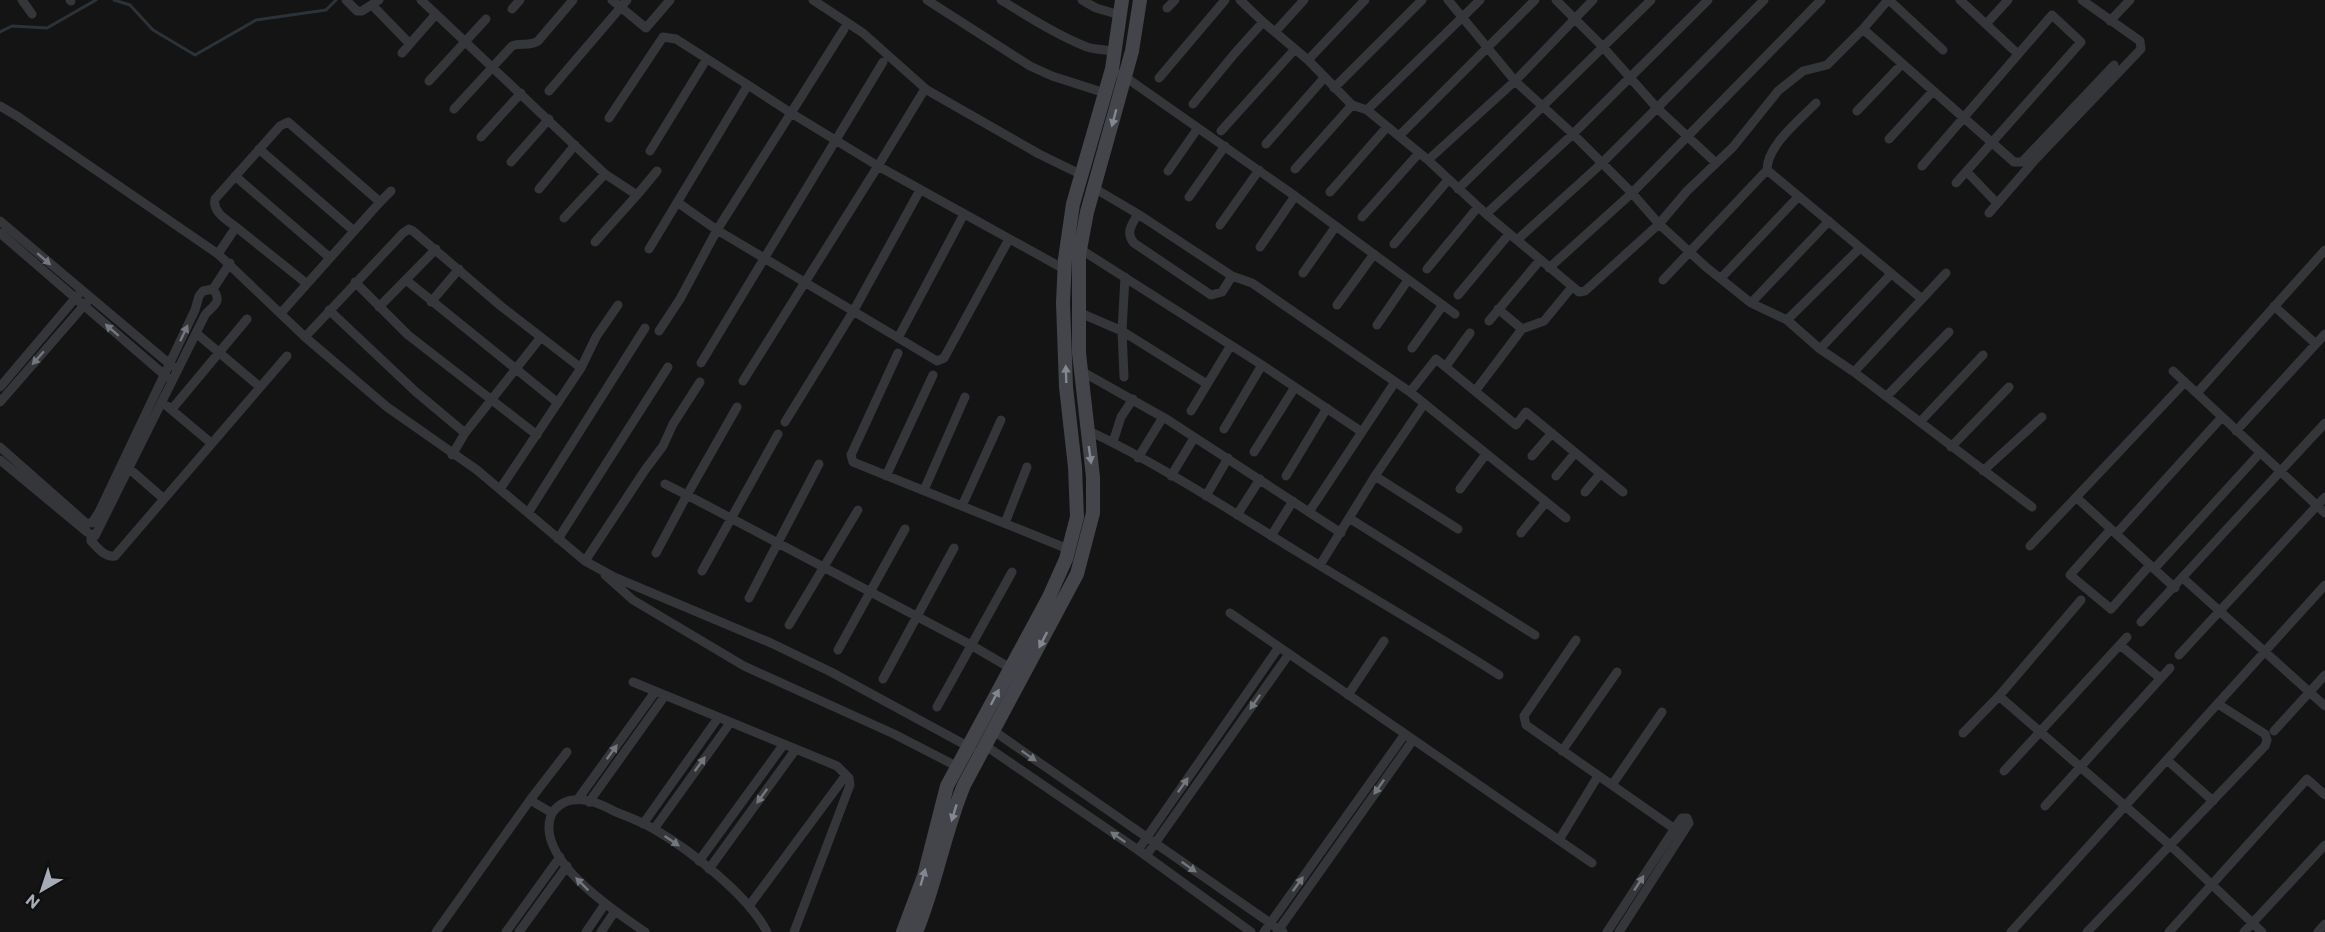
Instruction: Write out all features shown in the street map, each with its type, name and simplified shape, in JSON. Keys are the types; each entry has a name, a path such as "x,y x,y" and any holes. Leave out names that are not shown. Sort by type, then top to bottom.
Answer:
{"main road":[{"path":"903,932 924,876 947,786 1049,597 1068,549 1077,517 1066,387 1064,270 1073,204 1112,69 1122,0"},
{"path":"916,932 935,881 954,810 964,785 1077,574 1093,513 1093,477 1081,371 1078,312 1080,249 1087,212 1126,76 1140,0"}],"street":[{"path":"22,0 32,14"},
{"path":"346,0 353,8 362,12 376,2 410,44"},
{"path":"421,0 605,174 637,195"},
{"path":"512,9 520,0"},
{"path":"454,109 512,46 533,44 538,41 573,0"},
{"path":"612,0 624,4 646,28 670,0"},
{"path":"813,0 863,33 927,90 1039,154 1082,175"},
{"path":"927,0 1030,66 1105,93"},
{"path":"1001,0 1061,35 1089,48 1101,48 1114,52"},
{"path":"1082,0 1096,8 1120,15"},
{"path":"1167,8 1175,0"},
{"path":"1159,78 1225,0"},
{"path":"1275,32 1304,0"},
{"path":"1308,60 1365,0"},
{"path":"1334,88 1422,0"},
{"path":"1448,0 1515,81 1573,134 1632,193 1659,224 1721,278 1751,303 1787,320 1820,349 1887,396 2032,507"},
{"path":"1367,110 1480,0"},
{"path":"1399,136 1535,0"},
{"path":"1556,0 1603,47 1657,108 1716,163"},
{"path":"1428,160 1515,81 1593,0"},
{"path":"1458,189 1651,0"},
{"path":"1486,214 1573,134 1708,0"},
{"path":"1458,295 1513,237 1601,164 1764,0"},
{"path":"1549,268 1632,193 1821,0"},
{"path":"1246,2 1263,22 1308,60 1352,105 1367,110 1399,136 1486,214 1580,292 1585,291 1659,224 1687,191 1733,147 1779,91 1803,71 1827,64 1889,0 1943,50"},
{"path":"1960,0 2018,54"},
{"path":"1986,24 2008,0"},
{"path":"1989,213 2034,161 2141,49 2140,41 2082,0"},
{"path":"2110,21 2130,0"},
{"path":"549,91 624,4"},
{"path":"402,54 436,14"},
{"path":"1922,166 2052,15 2081,42 1956,183"},
{"path":"429,81 486,19"},
{"path":"1193,105 1263,22"},
{"path":"659,331 680,299 717,230 844,29"},
{"path":"1863,29 2014,162 2022,162 2114,65"},
{"path":"609,118 663,37 676,39 834,141 1064,270"},
{"path":"1221,131 1295,49"},
{"path":"650,151 706,60"},
{"path":"701,363 883,62"},
{"path":"1857,111 1902,64"},
{"path":"1112,69 1126,76 1259,170 1455,314"},
{"path":"1266,144 1324,78"},
{"path":"649,249 748,85"},
{"path":"1889,138 1933,91"},
{"path":"743,381 806,283 922,92"},
{"path":"481,137 521,93"},
{"path":"1663,280 1767,170 1771,150 1816,103"},
{"path":"1295,169 1352,105"},
{"path":"0,106 230,263 305,337 387,407 477,470 585,561 811,662 971,742 1142,853 1246,930"},
{"path":"511,162 549,120"},
{"path":"306,283 236,227 216,210 214,205 215,199 259,149 284,122 288,122 380,202"},
{"path":"1330,192 1387,127"},
{"path":"1168,171 1198,128"},
{"path":"539,189 575,146"},
{"path":"1189,197 1225,146"},
{"path":"259,149 354,231"},
{"path":"1362,217 1419,153"},
{"path":"1220,225 1259,170"},
{"path":"1767,170 1922,299"},
{"path":"595,242 657,171"},
{"path":"1967,172 1994,200"},
{"path":"564,218 605,174"},
{"path":"236,176 329,257"},
{"path":"1394,244 1448,180"},
{"path":"1094,188 1232,276 1252,283 1410,392 1566,518"},
{"path":"785,422 854,310 920,190"},
{"path":"281,313 329,257 391,191"},
{"path":"1260,247 1295,196"},
{"path":"1721,278 1779,214 1798,197"},
{"path":"677,202 717,230 937,361 943,360 1009,239"},
{"path":"1427,269 1478,207"},
{"path":"898,338 964,213"},
{"path":"1138,214 1129,229 1130,239 1211,295 1219,294 1232,276"},
{"path":"1751,303 1828,221"},
{"path":"1303,273 1336,226"},
{"path":"218,254 236,227"},
{"path":"2,228 87,302 168,378"},
{"path":"305,337 405,230 413,231 436,249 581,368"},
{"path":"1068,241 1362,432"},
{"path":"1787,320 1860,248"},
{"path":"379,307 436,249"},
{"path":"2196,393 2325,250"},
{"path":"1338,305 1374,254"},
{"path":"1489,321 1540,260"},
{"path":"174,367 200,293 213,289 230,263"},
{"path":"430,302 459,269"},
{"path":"1854,372 1946,273"},
{"path":"1820,349 1891,274"},
{"path":"1124,377 1122,331 1125,277"},
{"path":"406,280 430,302 558,403"},
{"path":"1377,325 1408,280"},
{"path":"355,282 408,335 537,435"},
{"path":"1476,390 1522,329 1544,321 1572,287"},
{"path":"0,460 91,535 97,534 168,378 196,333 204,315 217,304 218,298 213,289"},
{"path":"0,387 79,295"},
{"path":"87,302 174,367"},
{"path":"0,402 87,302"},
{"path":"500,489 581,368 596,337 618,305"},
{"path":"1412,348 1443,305"},
{"path":"2274,306 2316,344"},
{"path":"1498,309 1522,329"},
{"path":"329,310 423,398 465,433"},
{"path":"1078,312 1122,331 1207,384"},
{"path":"172,409 247,319"},
{"path":"528,513 645,328"},
{"path":"1887,396 1949,332"},
{"path":"196,333 260,387"},
{"path":"1446,366 1470,333"},
{"path":"2236,431 2325,334"},
{"path":"452,454 465,433 541,337"},
{"path":"1191,411 1231,345"},
{"path":"898,352 851,459 857,465 1068,549"},
{"path":"1920,422 1983,355"},
{"path":"91,535 91,541 100,550 111,557 115,556 287,356"},
{"path":"1410,392 1436,359 1516,425 1526,412 1623,492"},
{"path":"1224,429 1262,365"},
{"path":"558,539 668,367"},
{"path":"1081,371 1163,417 1341,533"},
{"path":"2173,371 2325,513"},
{"path":"886,476 933,375"},
{"path":"585,561 663,446 673,424 700,382"},
{"path":"1309,512 1395,382"},
{"path":"2030,546 2185,382"},
{"path":"1254,452 1295,387"},
{"path":"1952,447 2009,387"},
{"path":"924,490 965,397"},
{"path":"158,399 211,443"},
{"path":"1113,442 1122,417 1133,399"},
{"path":"1320,565 1375,476 1424,404"},
{"path":"656,553 737,407"},
{"path":"1286,476 1327,408"},
{"path":"1138,458 1163,417"},
{"path":"1983,471 2042,417"},
{"path":"2222,417 2070,575 2110,609 2260,453"},
{"path":"962,506 1001,420"},
{"path":"2141,622 2184,579 2325,423"},
{"path":"1087,430 1113,442 1206,496 1410,618 1500,675"},
{"path":"1532,456 1552,432"},
{"path":"702,571 778,434"},
{"path":"1171,476 1194,438"},
{"path":"0,447 86,523 92,523 95,519 126,466"},
{"path":"1556,476 1575,453"},
{"path":"1460,489 1486,454"},
{"path":"1206,496 1228,458"},
{"path":"749,598 819,464"},
{"path":"126,466 164,499"},
{"path":"1005,523 1026,467"},
{"path":"1586,492 1600,474"},
{"path":"1375,476 1458,529"},
{"path":"1238,515 1260,479"},
{"path":"665,484 917,616 1010,668"},
{"path":"2076,497 2175,588"},
{"path":"2179,655 2325,497"},
{"path":"1271,536 1293,501"},
{"path":"1521,533 1546,502"},
{"path":"789,625 858,510"},
{"path":"1349,518 1535,635"},
{"path":"838,650 905,529"},
{"path":"883,679 954,548"},
{"path":"601,570 613,584 633,600 744,666 905,739 958,767"},
{"path":"937,707 1012,572"},
{"path":"2184,579 2325,706"},
{"path":"2011,932 2325,585"},
{"path":"1963,733 1999,696 2081,600"},
{"path":"1230,613 1592,863"},
{"path":"1576,640 1524,716 1526,725 1678,832"},
{"path":"1348,695 1384,641"},
{"path":"2004,771 2124,641 2160,678"},
{"path":"1142,853 1146,837 1279,647"},
{"path":"1142,853 1155,844 1289,654"},
{"path":"2045,806 2170,668"},
{"path":"1562,751 1617,672"},
{"path":"2274,731 2325,675"},
{"path":"633,682 837,766 846,775 850,785 795,932"},
{"path":"578,800 660,694"},
{"path":"589,802 660,694"},
{"path":"1999,696 2171,846 2262,932"},
{"path":"2087,932 2265,746 2267,740 2265,734 2218,704"},
{"path":"1612,785 1662,712"},
{"path":"643,824 718,718"},
{"path":"981,722 1280,931 1409,737"},
{"path":"654,829 730,723"},
{"path":"1264,932 1409,737"},
{"path":"699,861 784,744"},
{"path":"709,869 796,749"},
{"path":"436,932 567,752"},
{"path":"2167,760 2213,801"},
{"path":"749,906 846,775"},
{"path":"1559,840 1598,776"},
{"path":"2169,932 2307,779 2325,795"},
{"path":"530,800 552,813"},
{"path":"645,932 605,904 581,883 560,857 551,841 549,830 552,813 561,804 578,800 600,804 654,829 709,869 749,906 768,932"},
{"path":"1607,932 1678,832"},
{"path":"1619,932 1678,832"},
{"path":"2244,932 2325,845"},
{"path":"506,932 560,857"},
{"path":"519,932 567,866"},
{"path":"585,932 605,904"},
{"path":"601,932 615,911"},
{"path":"2318,932 2325,924"}],"waterway":[{"path":"0,32 12,26 47,28 96,0"},
{"path":"114,0 130,5 153,30 195,55 256,20 326,10 336,0"}]}
